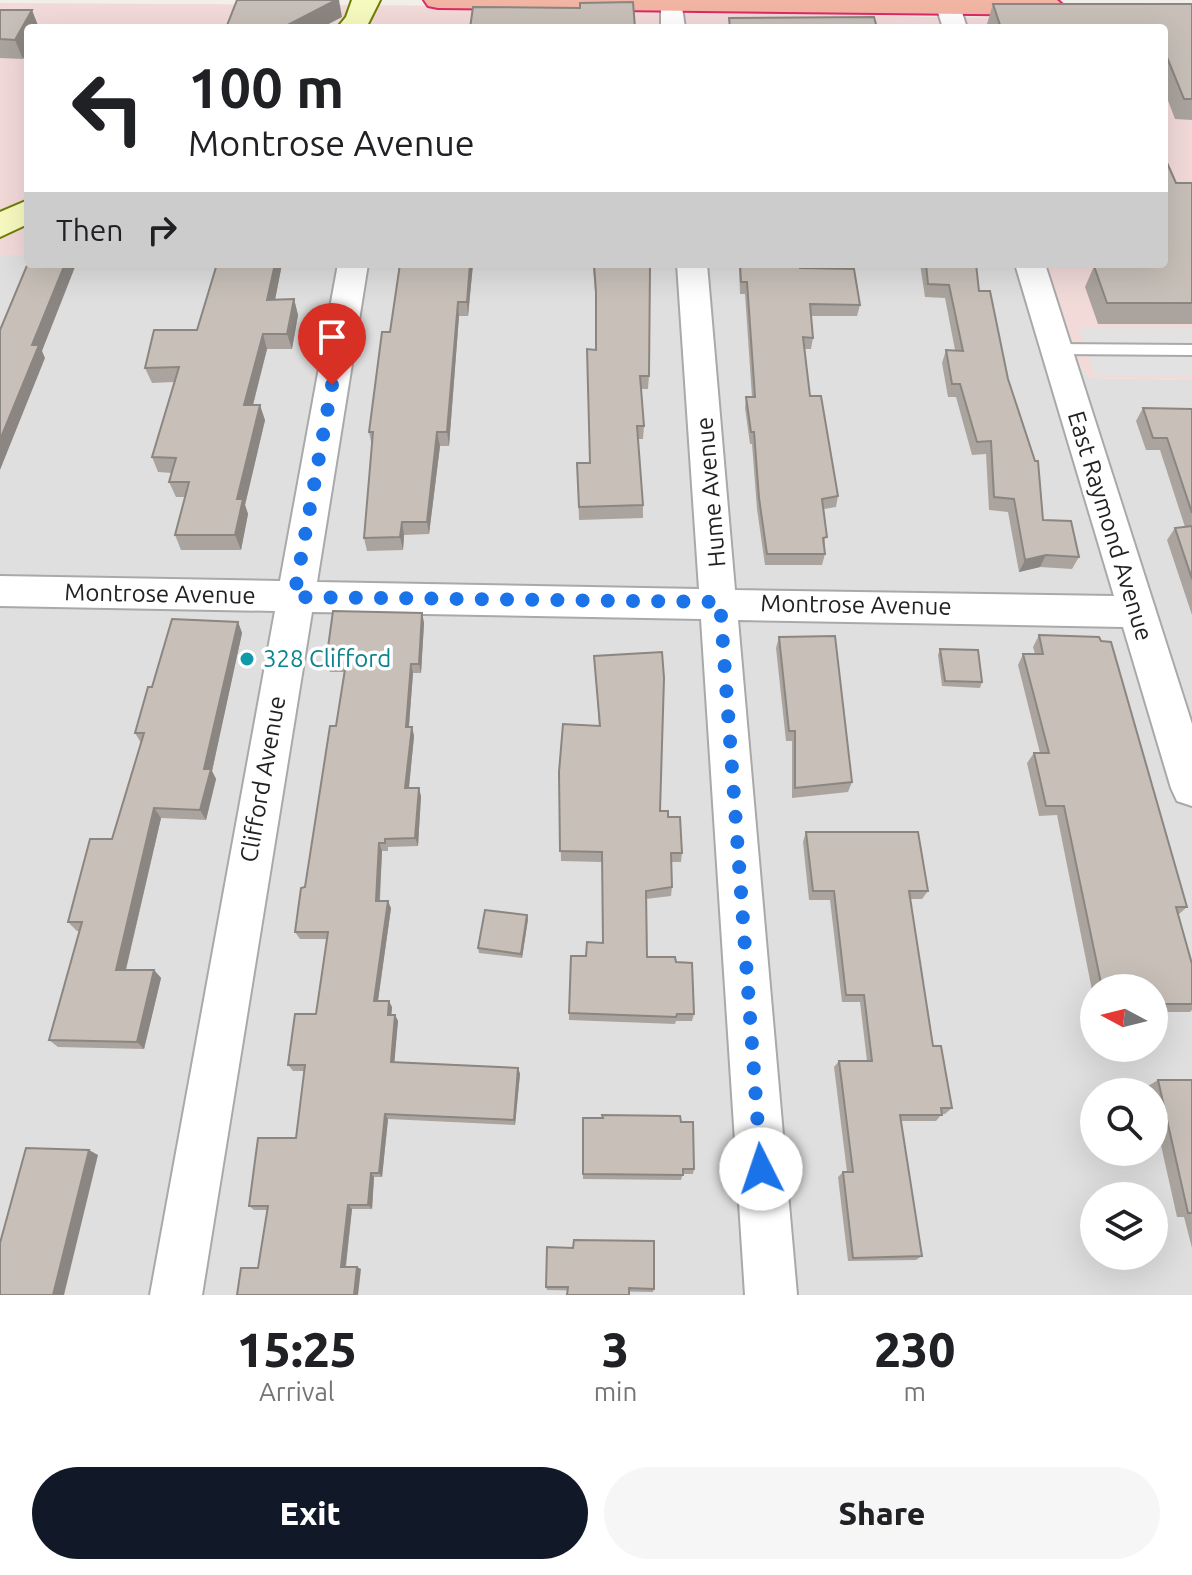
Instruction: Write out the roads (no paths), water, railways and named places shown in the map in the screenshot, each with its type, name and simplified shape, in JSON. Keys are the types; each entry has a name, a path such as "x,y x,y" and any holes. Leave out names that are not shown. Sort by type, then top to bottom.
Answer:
{"highway":[{"path":"438,0 952,17 1070,8"}],"main road":[{"path":"355,24 366,0"},
{"path":"0,226 24,212"}],"street":[{"name":"Clifford Avenue","path":"176,1295 352,268"},
{"name":"Hume Avenue","path":"692,268 771,1295"},
{"name":"East Raymond Avenue","path":"1031,268 1192,788"},
{"name":"Montrose Avenue","path":"0,591 1136,612"}],"lane":[{"path":"1055,349 1192,350"}],"place":[{"name":"328 Clifford","path":"247,659"}]}
